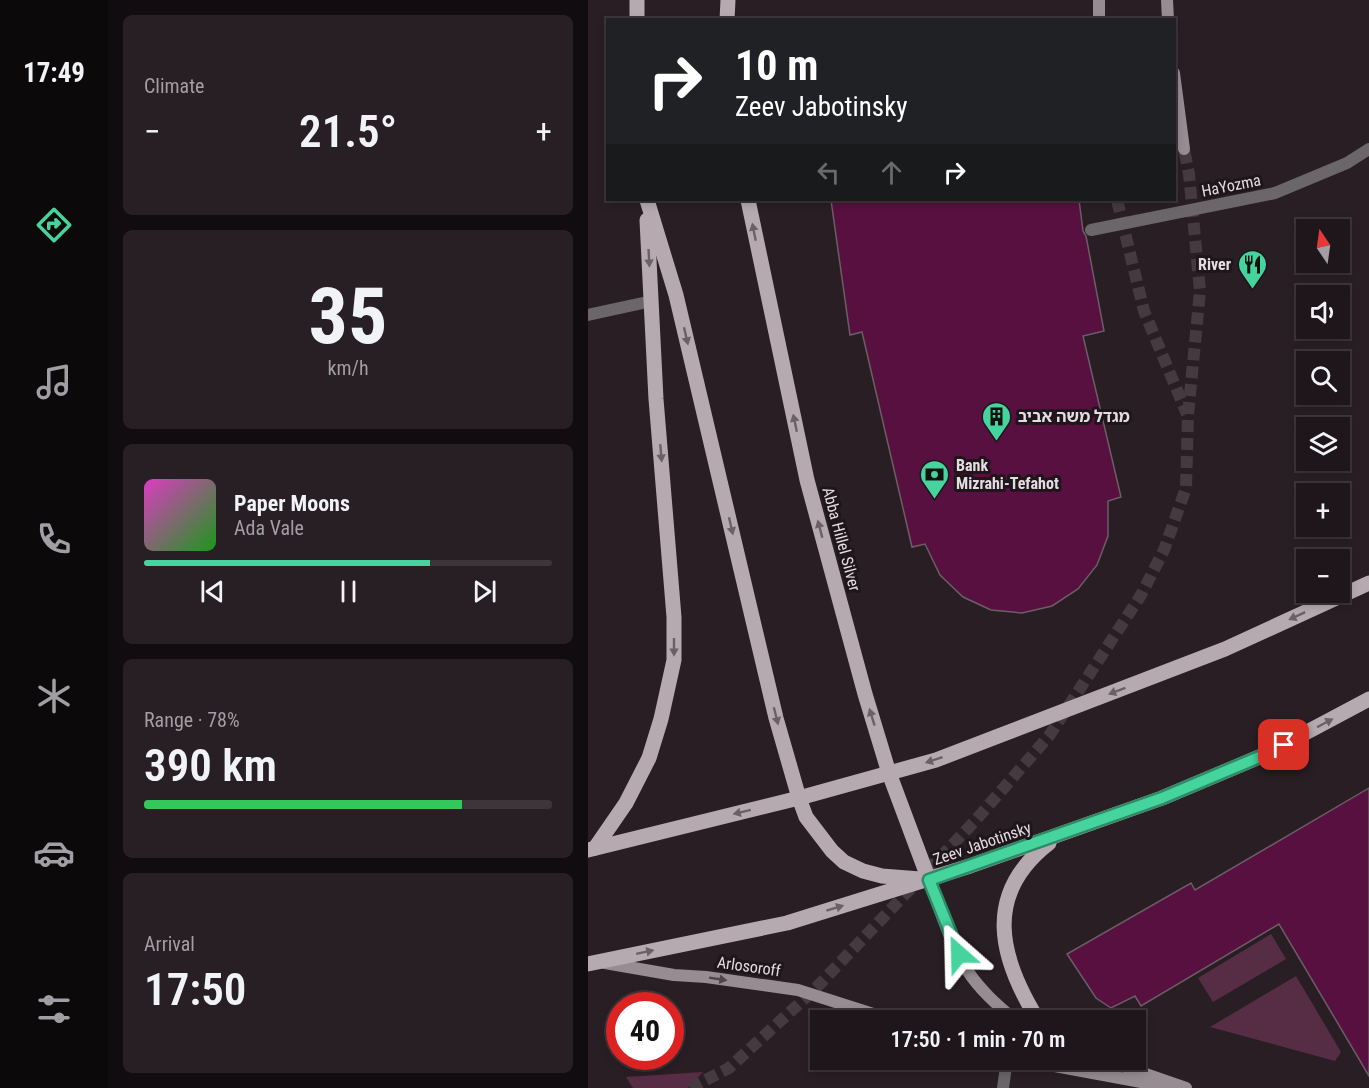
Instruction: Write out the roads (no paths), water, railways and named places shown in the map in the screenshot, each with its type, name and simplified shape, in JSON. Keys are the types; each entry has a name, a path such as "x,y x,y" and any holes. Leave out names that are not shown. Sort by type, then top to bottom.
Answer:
{"main road":[{"path":"637,0 637,18"},
{"path":"728,0 728,18"},
{"path":"592,849 626,803 649,758 661,719 674,660 674,618 656,399 647,201"},
{"path":"647,201 676,295 776,718 806,817 819,836 844,862 862,871 882,876 929,880"},
{"name":"Abba Hillel Silver","path":"748,201 807,480 889,774 929,880"},
{"path":"592,849 799,798 957,753 1225,649 1369,584"},
{"name":"Zeev Jabotinsky","path":"593,963 787,923 929,880 1059,836 1162,798 1264,755 1369,699"},
{"path":"1032,1010 1021,993 1013,973 1005,941 1005,911 1009,891 1017,875 1032,856 1059,836"}],"street":[{"path":"1099,0 1099,18"},
{"path":"1167,0 1168,18"},
{"path":"1176,88 1184,149"},
{"name":"HaYozma","path":"1091,230 1275,193 1347,163 1369,149"},
{"path":"588,315 652,301"},
{"path":"929,880 967,970 992,1000 1004,1010"},
{"name":"Arlosoroff","path":"593,963 798,990 861,1010"},
{"path":"1003,1088 1005,1070"},
{"path":"1076,1070 1173,1088"},
{"path":"1134,1070 1186,1088"}],"tunnel":[{"path":"690,1088 729,1068 814,990 974,822 1049,736 1141,595 1164,550 1186,488 1188,415 1200,291 1189,174 1184,149"},
{"path":"1117,201 1144,311 1187,414"}],"place":[{"name":"River","path":"1252,290"},
{"name":"מגדל משה אביב","path":"997,442"},
{"name":"Bank Mizrahi-Tefahot","path":"935,500"}]}
